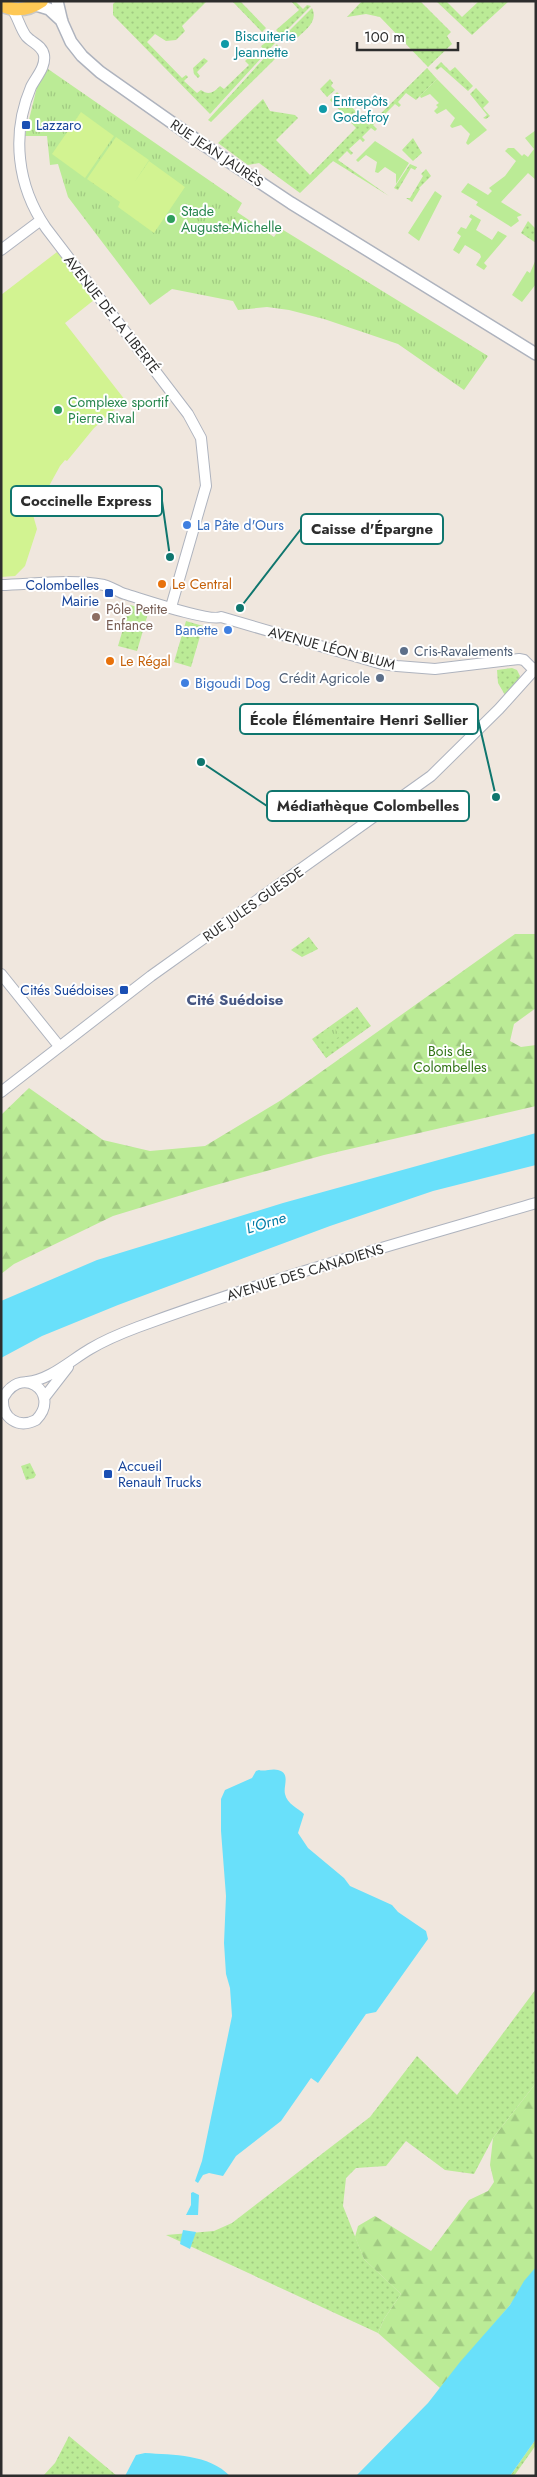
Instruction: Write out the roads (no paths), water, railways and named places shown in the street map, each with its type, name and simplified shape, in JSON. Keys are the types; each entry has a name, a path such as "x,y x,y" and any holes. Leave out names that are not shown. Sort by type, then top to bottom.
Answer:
{"main road":[{"name":"RUE JEAN JAURÈS","path":"57,1 62,22 72,42 92,65 198,141 291,203 536,354"},
{"path":"5,7 36,5 49,9 62,22"}],"street":[{"path":"22,28 36,5"},
{"name":"AVENUE DE LA LIBERTÉ","path":"5,7 27,37 40,47 44,58 42,67 26,102 19,142 23,180 40,220 188,414 201,438 206,486 171,607"},
{"path":"1,250 40,220"},
{"name":"AVENUE LÉON BLUM","path":"1,585 89,584 105,586 215,620 221,617 382,664 435,669 520,659 524,660 535,672"},
{"name":"RUE JULES GUESDE","path":"1,1092 151,976 431,776 535,672"},
{"path":"1,974 59,1046"},
{"name":"AVENUE DES CANADIENS","path":"28,1382 38,1381 50,1375 80,1355 129,1330 196,1306 307,1270 536,1203"},
{"name":"AVENUE DES CANADIENS","path":"44,1398 60,1376 80,1355"},
{"path":"1,1424 15,1422 25,1424 36,1420 44,1410 44,1398 38,1387 28,1382 14,1384 5,1392 2,1401 5,1412 15,1422"}],"water":[{"name":"L'Orne","path":"536,1133 536,1165 433,1191 330,1226 118,1305 42,1336 1,1358 1,1301 97,1260 283,1203"},
{"path":"276,1770 284,1774 286,1797 290,1803 304,1814 298,1833 308,1848 344,1878 350,1886 392,1905 398,1912 426,1931 428,1939 376,2012 366,2014 318,2083 311,2078 281,2121 236,2156 223,2176 209,2173 203,2175 198,2183 195,2181 202,2161 232,2016 224,1943 226,1896 221,1831 221,1799 225,1790 252,1778 256,1771"},
{"path":"191,2193 199,2195 198,2215 186,2215 191,2205"},
{"path":"183,2230 196,2232 190,2249 180,2244"},
{"path":"536,2267 536,2439 510,2476 356,2476 428,2403 460,2362 510,2305 524,2281"},
{"path":"145,2453 190,2457 212,2463 230,2476 125,2476 136,2455"}],"place":[{"name":"Biscuiterie Jeannette","path":"225,44"},
{"name":"Entrepôts Godefroy","path":"323,109"},
{"name":"Lazzaro","path":"26,125"},
{"name":"Stade Auguste-Michelle","path":"171,219"},
{"name":"Complexe sportif Pierre Rival","path":"58,410"},
{"name":"La Pâte d'Ours","path":"187,525"},
{"name":"Coccinelle Express","path":"170,557"},
{"name":"Le Central","path":"162,584"},
{"name":"Colombelles Mairie","path":"109,593"},
{"name":"Caisse d'Épargne","path":"240,608"},
{"name":"Pôle Petite Enfance","path":"96,617"},
{"name":"Banette","path":"228,630"},
{"name":"Cris-Ravalements","path":"404,651"},
{"name":"Le Régal","path":"110,661"},
{"name":"Crédit Agricole","path":"380,678"},
{"name":"Bigoudi Dog","path":"185,683"},
{"name":"Médiathèque Colombelles","path":"201,762"},
{"name":"École Élémentaire Henri Sellier","path":"496,797"},
{"name":"Cités Suédoises","path":"124,990"},
{"name":"Accueil Renault Trucks","path":"108,1474"}],"district":[{"name":"Cité Suédoise","path":"235,1000"}],"park label":[{"name":"Bois de Colombelles","path":"450,1060"}]}
